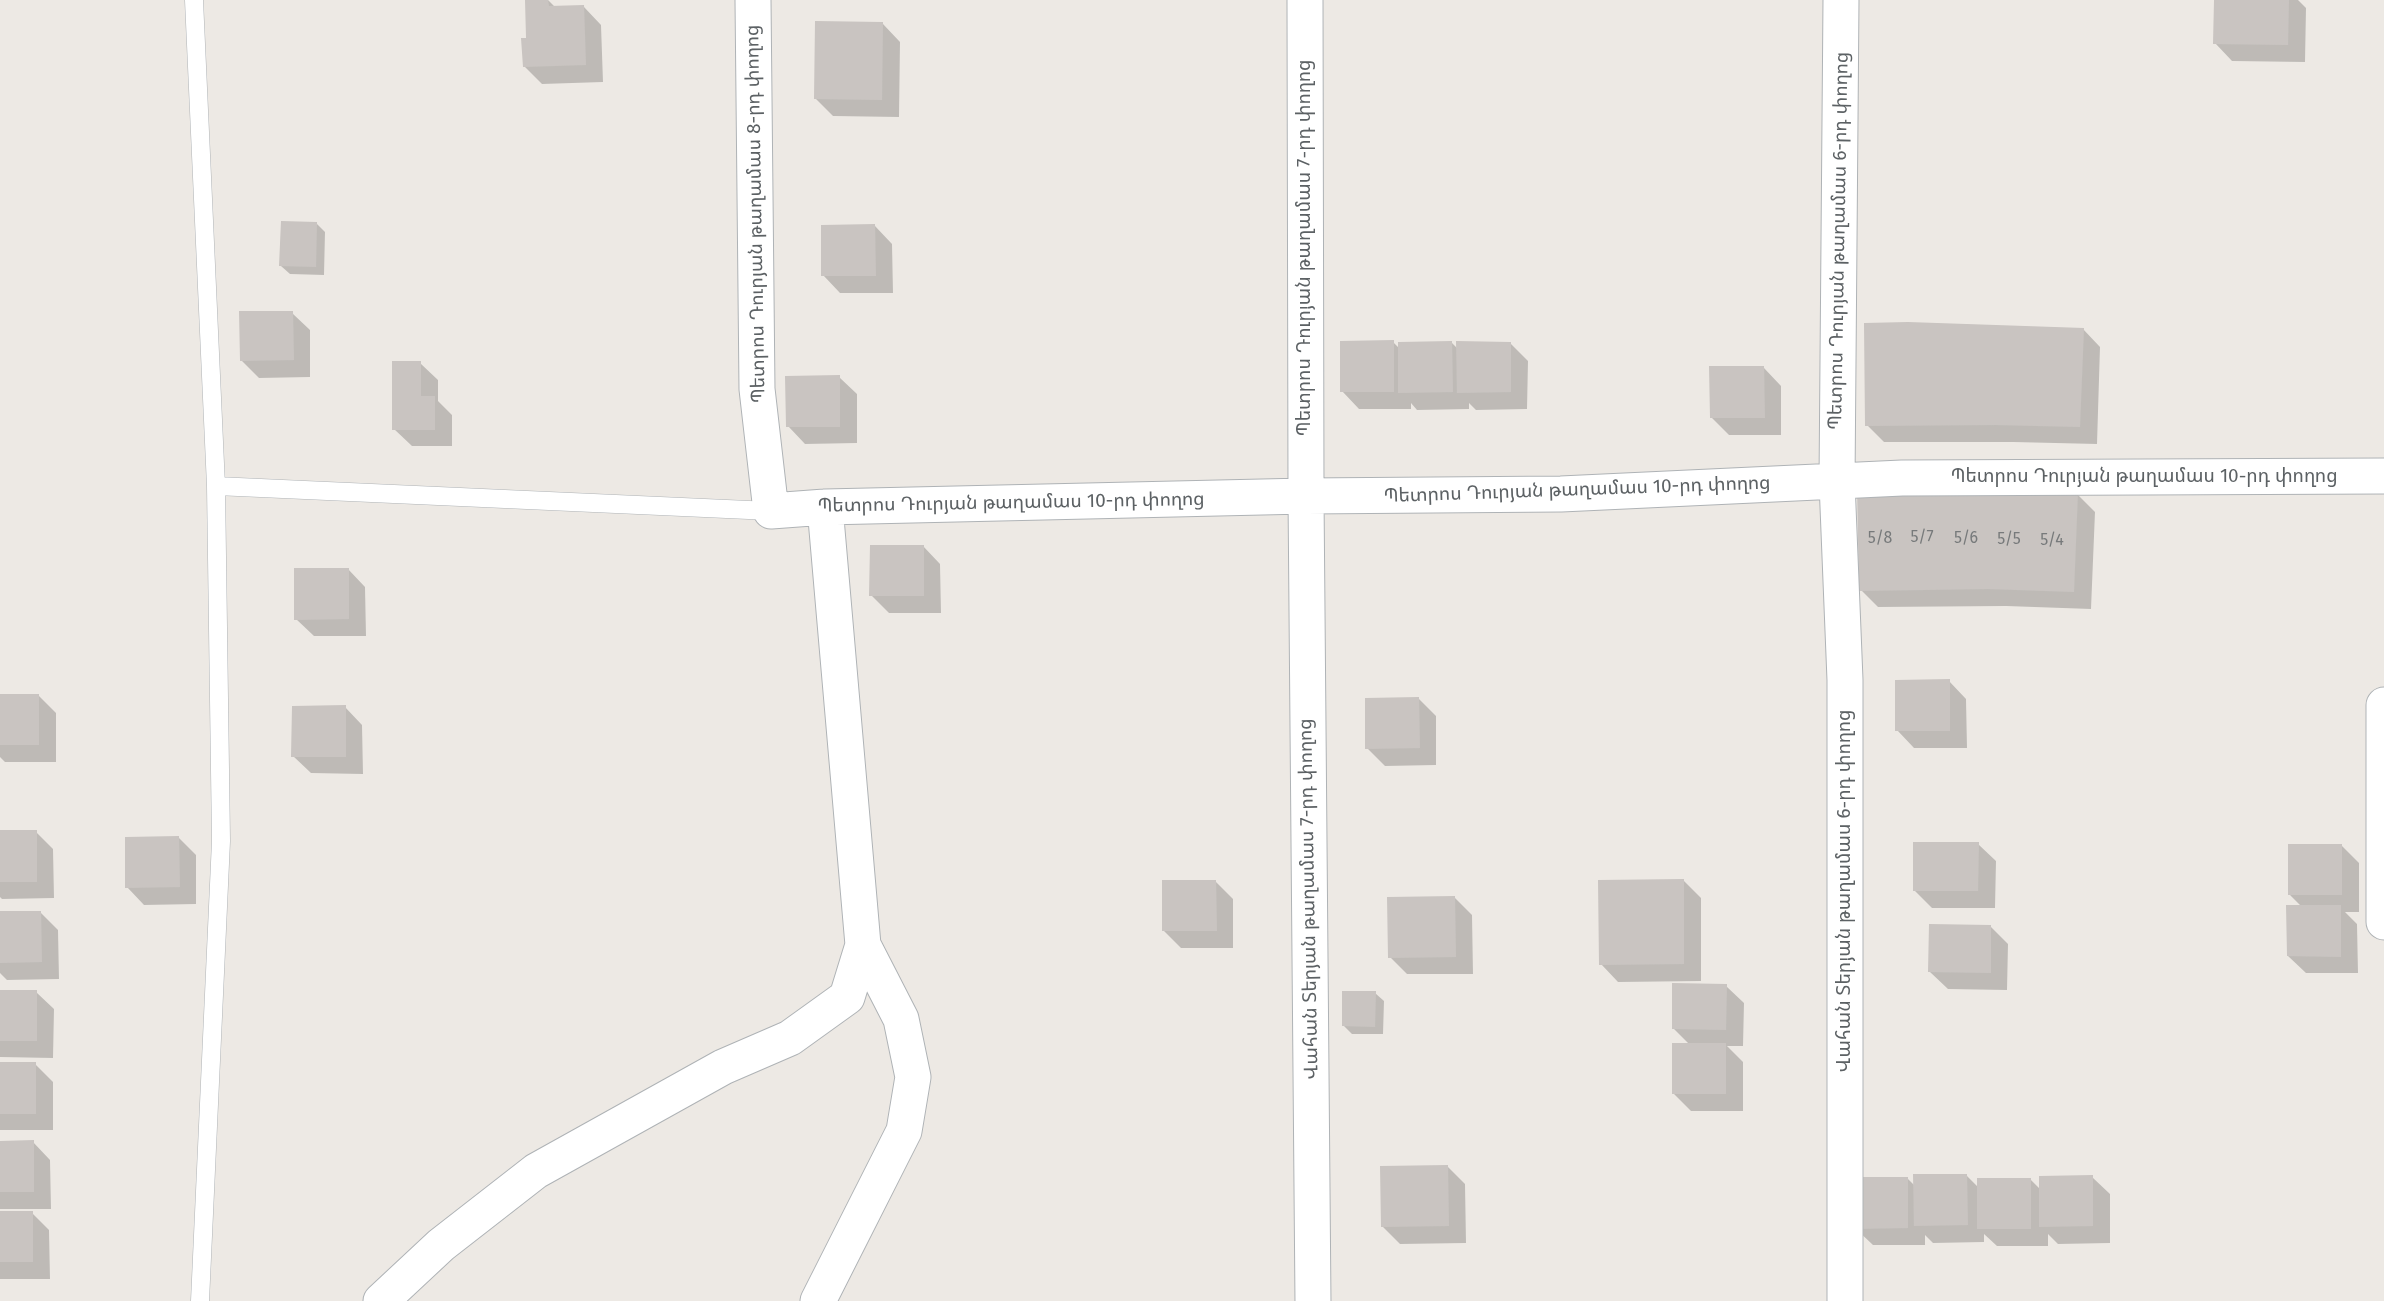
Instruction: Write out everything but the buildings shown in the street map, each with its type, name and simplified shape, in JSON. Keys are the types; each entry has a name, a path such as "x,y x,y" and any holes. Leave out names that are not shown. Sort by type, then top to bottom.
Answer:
{"street":[{"name":"Պետրոս Դուրյան թաղամաս 8-րդ փողոց","path":"753,0 757,389 771,511"},
{"name":"Պետրոս Դուրյան թաղամաս 7-րդ փողոց","path":"1305,0 1306,496"},
{"name":"Պետրոս Դուրյան թաղամաս 6-րդ փողոց","path":"1837,482 1841,0"},
{"name":"Պետրոս Դուրյան թաղամաս 10-րդ փողոց","path":"771,511 825,507 1306,496 1561,495 1902,478 2384,475"},
{"name":"Վահան Տերյան թաղամաս 6-րդ փողոց","path":"1837,482 1845,680 1845,1301"},
{"name":"Վահան Տերյան թաղամաս 7-րդ փողոց","path":"1306,496 1313,1301"},
{"path":"381,1301 441,1245 536,1171 723,1067 790,1038 847,997 863,945 825,507"},
{"path":"2384,705 2384,922"},
{"path":"818,1301 904,1131 913,1077 901,1019 863,945"}],"lane":[{"path":"194,0 216,486 221,841 200,1301"},
{"path":"216,486 771,511"}]}
